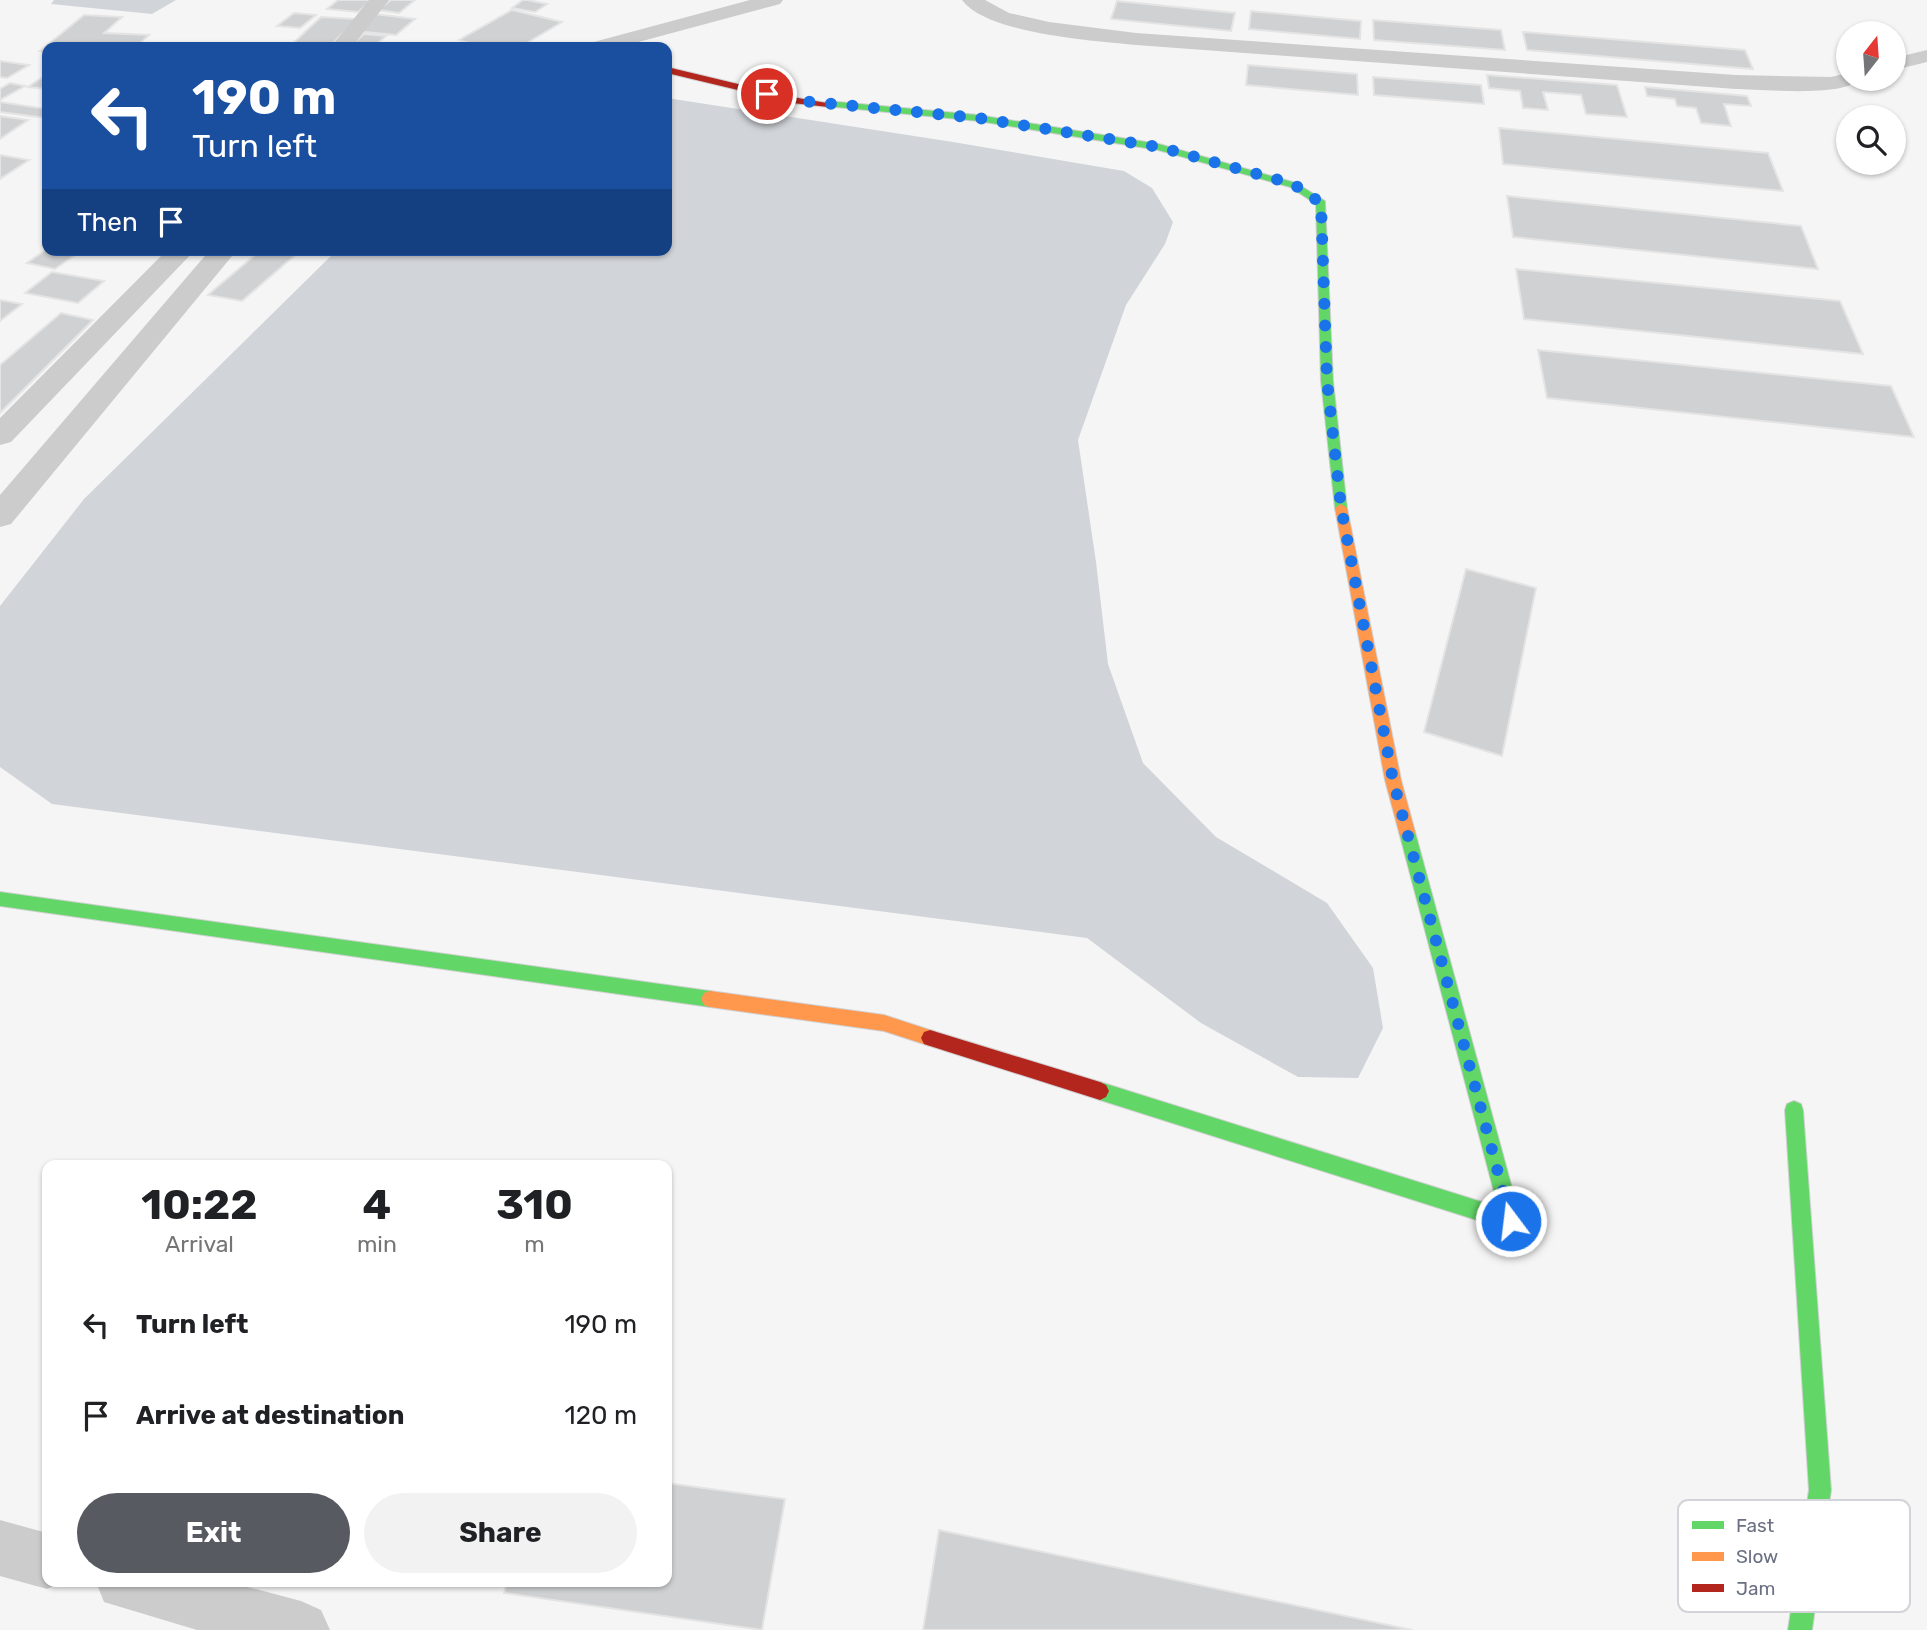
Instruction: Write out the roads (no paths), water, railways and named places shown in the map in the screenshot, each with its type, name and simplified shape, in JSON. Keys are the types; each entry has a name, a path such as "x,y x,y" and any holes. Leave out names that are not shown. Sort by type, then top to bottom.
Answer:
{"street":[{"path":"345,42 379,0"},
{"path":"616,42 773,0"},
{"path":"972,0 977,6 1010,19 1070,32 1136,39 1736,82 1836,83"},
{"path":"1906,61 1927,56"},
{"path":"0,899 884,1023 1511,1221 1393,780 1341,507 1327,381 1321,203 1293,184 1159,147 978,118 792,100 672,71"},
{"path":"0,435 176,256"},
{"path":"0,516 219,256"},
{"path":"1794,1110 1819,1500"},
{"path":"0,1548 42,1560"},
{"path":"142,1587 300,1630"},
{"path":"1800,1630 1803,1612"}]}
